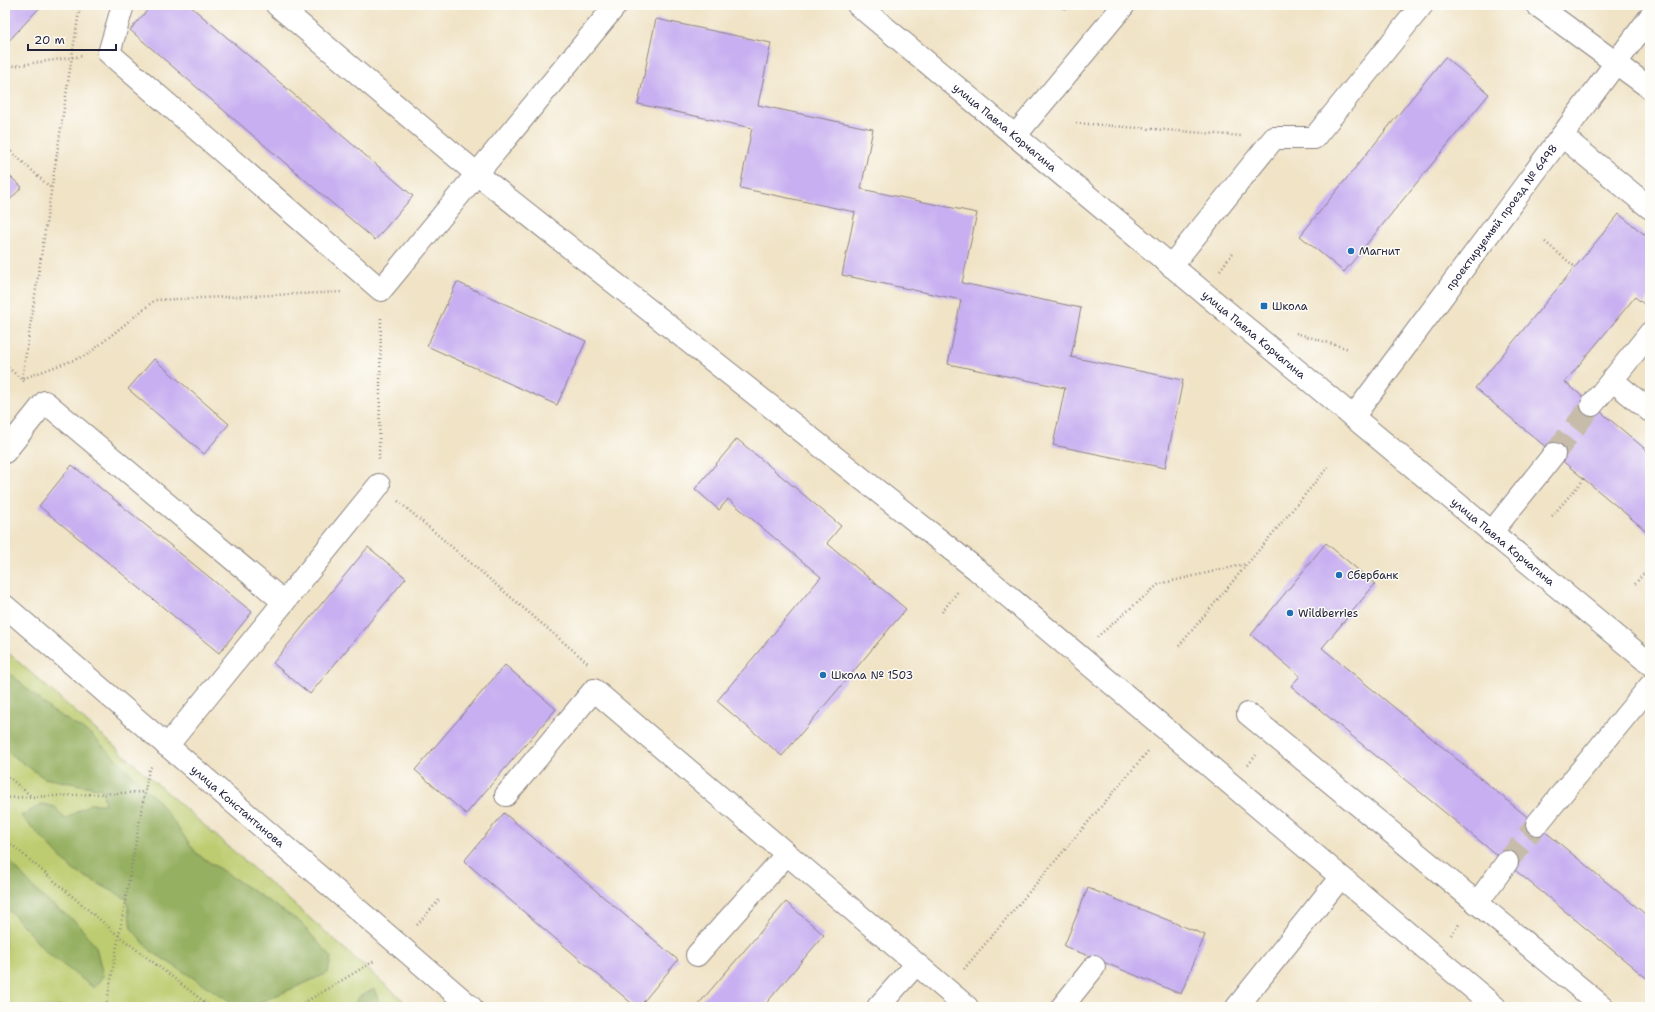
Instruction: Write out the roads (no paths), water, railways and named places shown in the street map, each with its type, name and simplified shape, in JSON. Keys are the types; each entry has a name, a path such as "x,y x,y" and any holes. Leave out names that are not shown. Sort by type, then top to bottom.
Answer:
{"street":[{"path":"123,5 109,54 381,290 616,5"},
{"path":"277,5 477,174 976,569 1340,878 1495,1007"},
{"name":"улица Павла Корчагина","path":"858,5 1650,664"},
{"path":"1015,136 1124,5"},
{"path":"1172,266 1274,138 1314,138 1422,5"},
{"path":"1537,5 1650,88"},
{"name":"проектируемый проезд № 6498","path":"1353,417 1650,17"},
{"path":"1562,136 1650,208"},
{"path":"1592,405 1650,333"},
{"path":"1612,380 1650,411"},
{"path":"5,452 45,402 284,602"},
{"path":"1491,533 1554,454"},
{"path":"167,746 379,485"},
{"name":"улица Константинова","path":"5,606 471,1007"},
{"path":"1537,824 1650,686"},
{"path":"506,795 594,690 966,1007"},
{"path":"1248,714 1603,1007"},
{"path":"697,955 786,855"},
{"path":"1477,903 1507,862"},
{"path":"1237,1007 1340,878"},
{"path":"878,1007 916,964"},
{"path":"1062,1007 1094,968"}],"tunnel":[{"path":"1554,454 1592,405"},
{"path":"1507,862 1537,824"}],"place":[{"name":"Магнит","path":"1351,251"},
{"name":"Школа","path":"1264,306"},
{"name":"Сбербанк","path":"1339,575"},
{"name":"Wildberries","path":"1290,613"},
{"name":"Школа № 1503","path":"823,675"}]}
